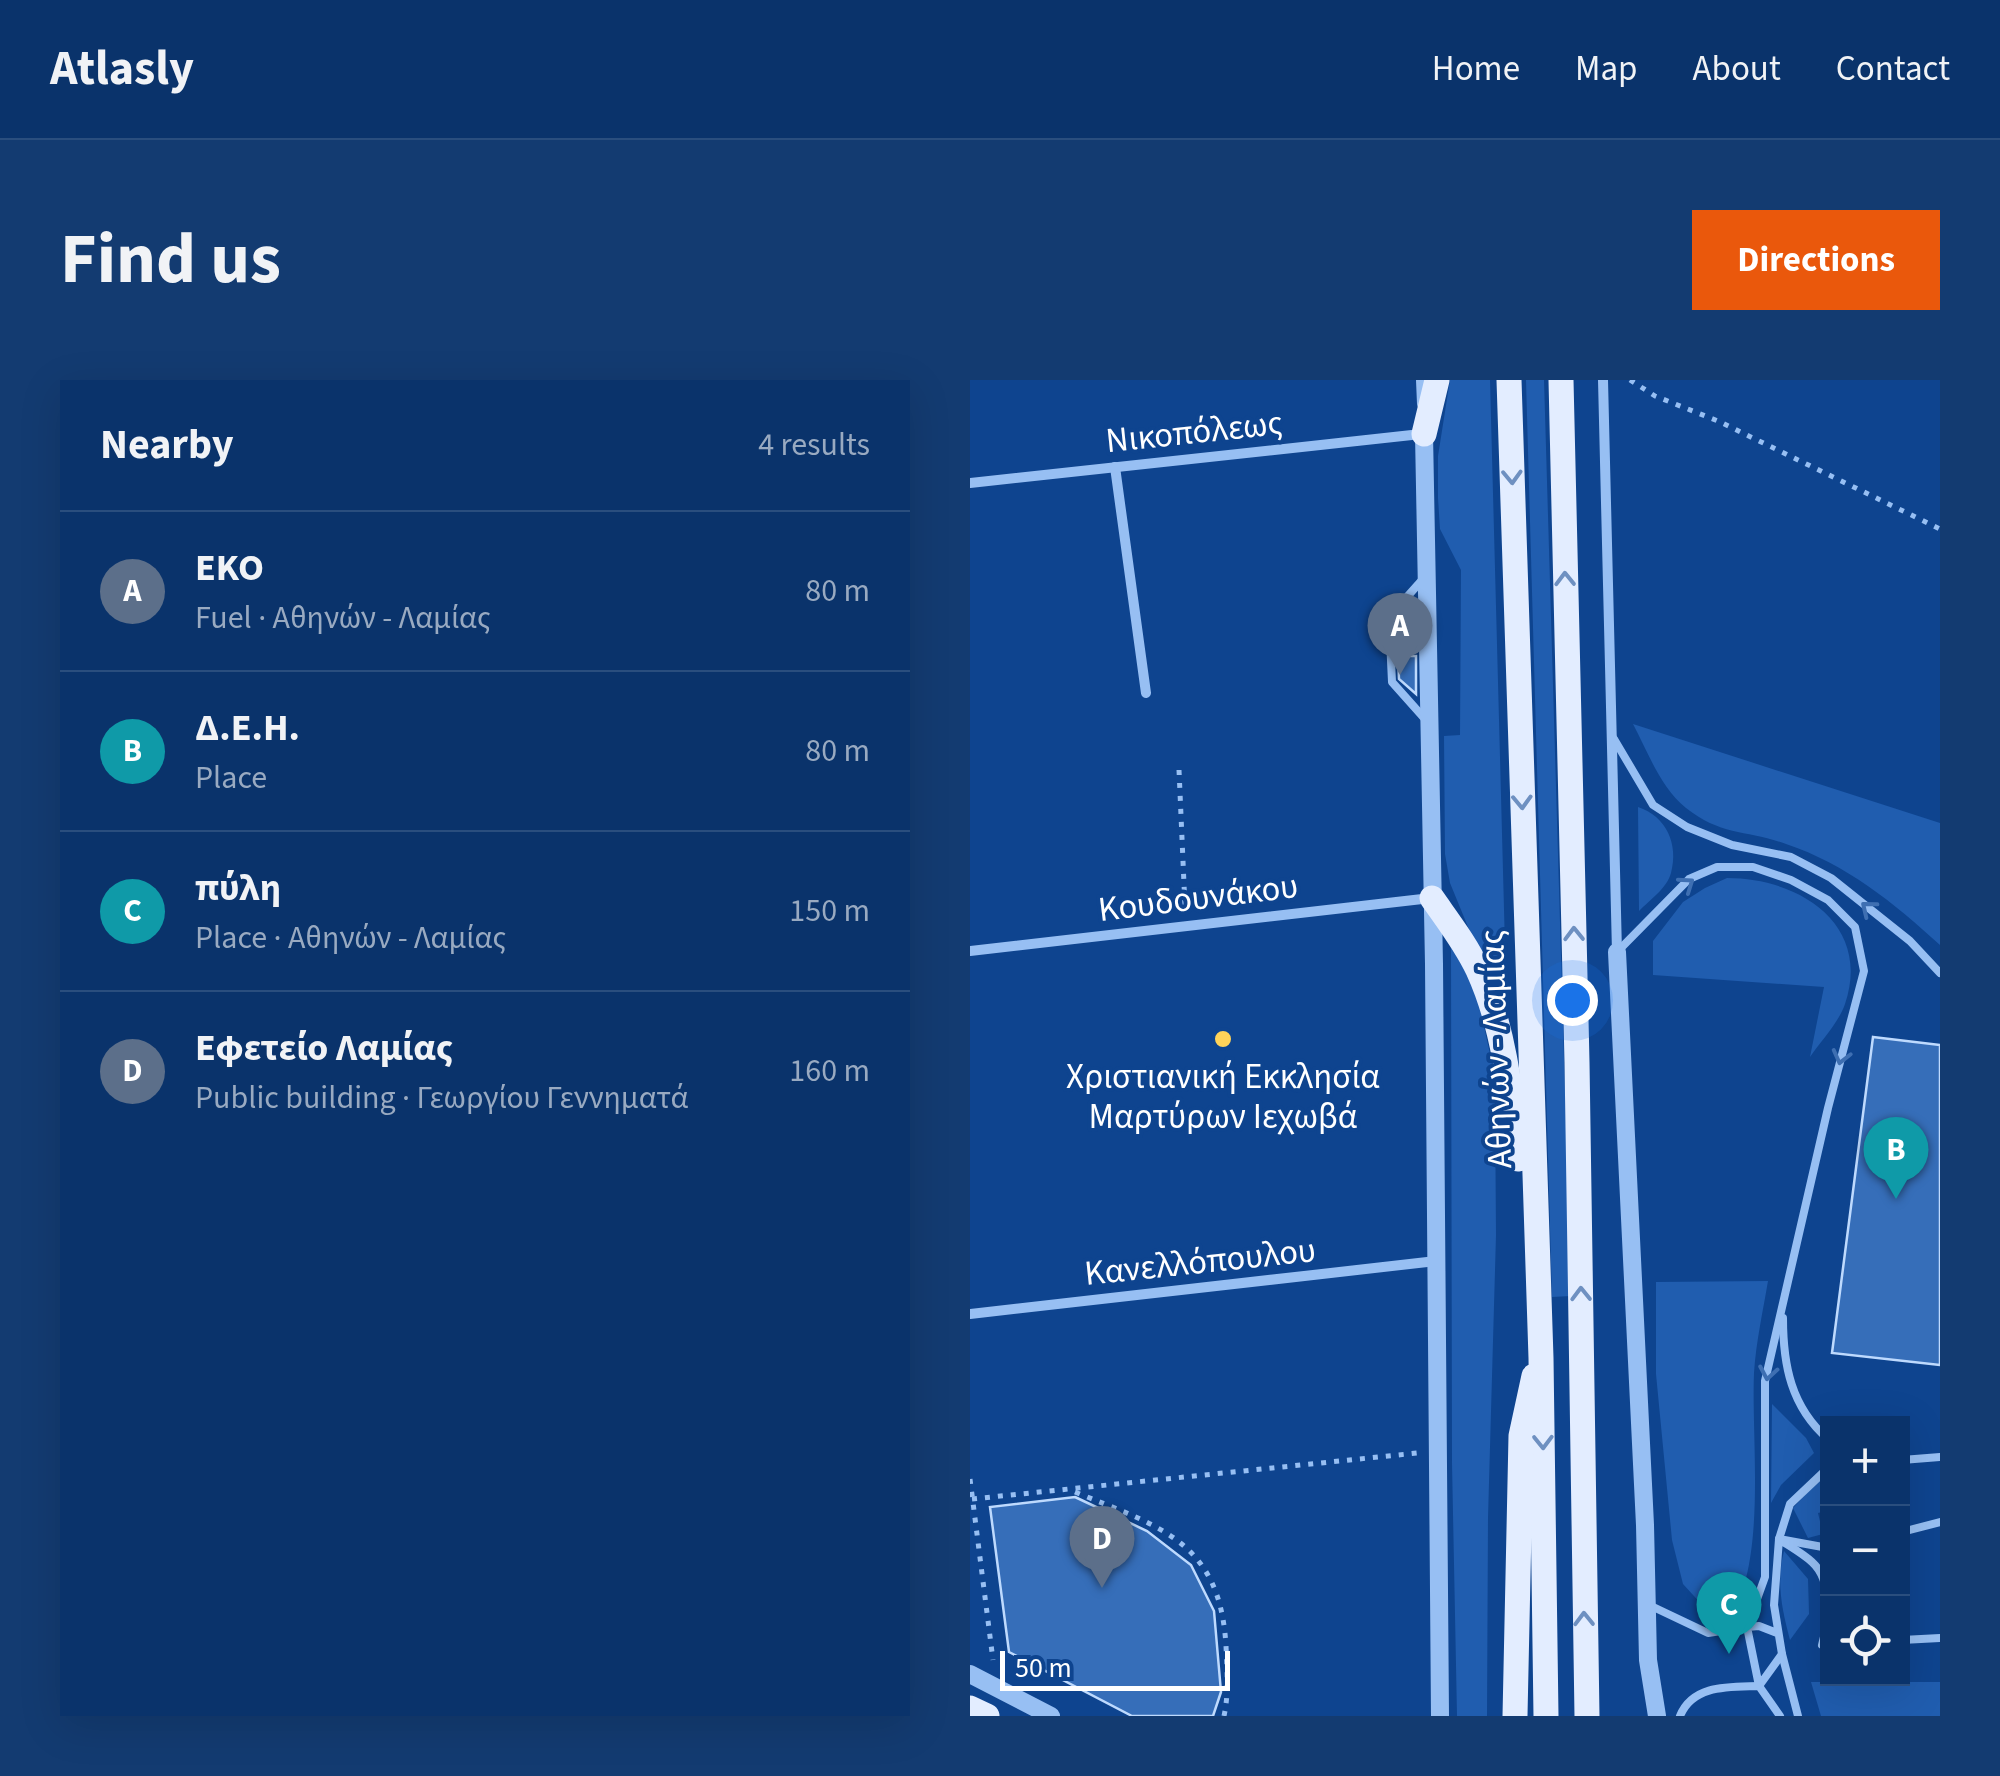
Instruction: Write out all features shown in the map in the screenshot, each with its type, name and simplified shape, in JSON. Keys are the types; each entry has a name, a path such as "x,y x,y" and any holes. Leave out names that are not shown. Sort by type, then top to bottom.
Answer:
{"main road":[{"path":"1424,434 1437,380"},
{"name":"Αθηνών - Λαμίας","path":"1509,380 1541,1358 1546,1716"},
{"path":"1561,380 1578,1081 1586,1716"},
{"path":"1432,898 1462,939 1495,1018 1538,1264"},
{"path":"1516,1716 1520,1436 1526,1400 1541,1358"},
{"path":"970,1708 986,1716"}],"street":[{"path":"1420,380 1432,898 1440,1716"},
{"path":"1602,380 1618,952 1650,1684 1657,1716"},
{"name":"Νικοπόλεως","path":"970,483 1424,434"},
{"path":"1115,468 1146,693"},
{"name":"Κουδουνάκου","path":"970,951 1432,898"},
{"name":"Κανελλόπουλου","path":"970,1314 1436,1262"},
{"path":"970,1674 1051,1716"}],"lane":[{"path":"1425,577 1389,616 1392,682 1428,722"},
{"path":"1612,736 1653,804 1687,827 1732,845 1791,857 1831,878 1910,941 1940,973"},
{"path":"1618,952 1689,879 1717,867 1754,867 1791,880 1828,900 1855,927 1864,970 1765,1381 1766,1577 1748,1627 1759,1686 1780,1716"},
{"path":"1784,1299 1783,1357 1790,1384 1801,1408 1820,1430"},
{"path":"1910,1459 1940,1457"},
{"path":"1798,1716 1777,1633 1774,1605 1779,1539 1790,1504 1820,1476"},
{"path":"1910,1530 1940,1522"},
{"path":"1779,1539 1820,1547"},
{"path":"1779,1539 1814,1563 1824,1579 1826,1596"},
{"path":"1647,1604 1708,1633 1759,1626 1777,1633"},
{"path":"1910,1640 1940,1638"},
{"path":"1759,1686 1782,1654"},
{"path":"1680,1716 1692,1698 1714,1688 1759,1686"}],"path":[{"path":"1630,380 1656,396 1940,529"},
{"path":"1180,770 1186,926"},
{"path":"972,1499 1438,1451"},
{"path":"970,1479 996,1688"},
{"path":"1072,1490 1158,1528 1188,1547 1203,1566 1219,1593 1225,1634 1228,1676 1224,1716"}],"shaded area":[{"path":"1450,380 1490,380 1507,1022 1450,883 1445,854 1444,736 1460,735 1461,570 1440,529 1438,498 1438,456"},
{"path":"1526,380 1544,380 1571,1296 1552,1297"},
{"path":"1633,724 1940,823 1940,945 1887,900 1829,862 1786,844 1723,828 1686,808 1662,780"},
{"path":"1638,807 1663,824 1673,852 1669,878 1639,911"},
{"path":"1727,878 1780,886 1823,911 1839,929 1848,951 1851,976 1845,1004 1810,1057 1824,987 1653,975 1653,941 1683,902"},
{"path":"1451,948 1464,962 1480,1008 1495,1098 1487,1716 1457,1716 1452,1463"},
{"path":"1768,1281 1754,1373 1753,1537 1740,1598 1727,1621 1704,1607 1683,1584 1672,1540 1656,1374 1656,1282"},
{"path":"1772,1404 1806,1438 1814,1453 1781,1485 1771,1503"},
{"path":"1818,1481 1820,1535 1808,1538 1793,1508"},
{"path":"1784,1551 1808,1579 1809,1614 1790,1640 1781,1596"},
{"path":"1811,1682 1820,1682 1820,1686 1910,1686 1910,1682 1940,1682 1940,1716 1821,1716"}],"building":[{"path":"1398,656 1416,656 1416,694 1399,679"},
{"path":"1873,1037 1940,1045 1940,1365 1832,1353"},
{"path":"1075,1497 1147,1531 1191,1565 1214,1611 1221,1692 1213,1716 1132,1716 1009,1652 990,1507"}],"place":[{"name":"EKO","path":"1400,675"},
{"name":"Χριστιανική Εκκλησία Μαρτύρων Ιεχωβά","path":"1223,1039"},
{"name":"Δ.Ε.Η.","path":"1896,1199"},
{"name":"Εφετείο Λαμίας","path":"1102,1588"},
{"name":"πύλη","path":"1729,1654"}]}
